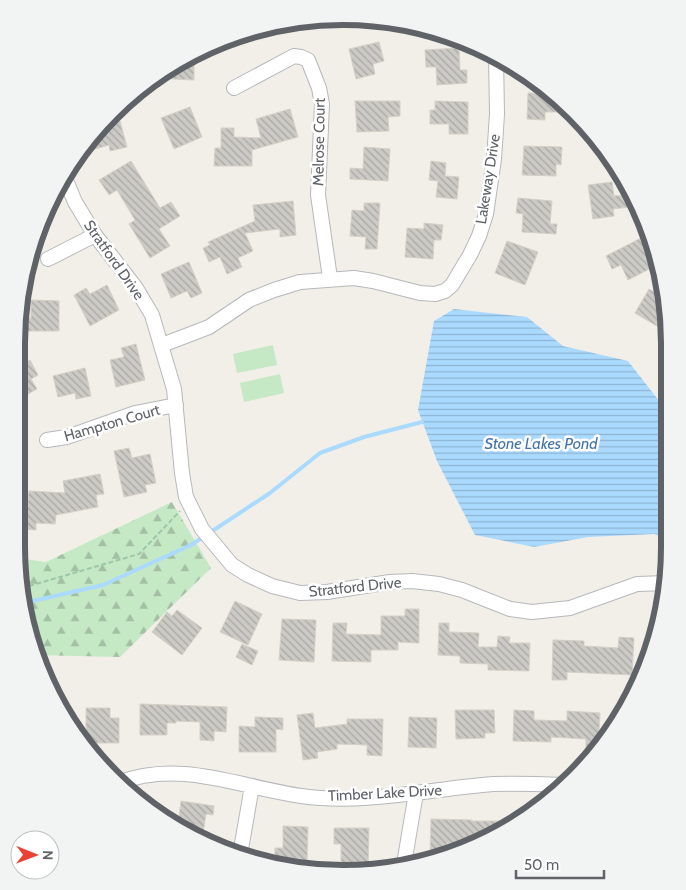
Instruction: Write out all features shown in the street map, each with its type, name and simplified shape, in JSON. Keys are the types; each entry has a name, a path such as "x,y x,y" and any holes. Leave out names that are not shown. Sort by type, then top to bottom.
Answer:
{"street":[{"name":"Melrose Court","path":"234,88 294,56 308,60 319,88 322,104 318,195 330,278"},
{"name":"Lakeway Drive","path":"162,345 210,327 248,300 300,282 330,278 354,278 420,293 435,294 445,291 452,285 470,255 486,214 495,150 497,114 496,65"},
{"name":"Stratford Drive","path":"68,185 75,202 94,235 136,288 152,315 174,389 182,473 189,502 202,529 232,565 272,586 300,593 327,592 390,582 412,581 447,586 510,609 532,612 570,608 637,584 659,583"},
{"path":"48,259 94,235"},
{"name":"Hampton Court","path":"47,440 67,437 135,413 176,405"},
{"name":"Timber Lake Drive","path":"127,781 149,775 171,773 218,778 302,796 333,798 370,798 493,784 555,784"},
{"path":"241,848 252,786"},
{"path":"405,859 416,793"}],"path":[{"path":"28,586 139,554 189,502"}],"green space":[{"path":"273,345 277,365 237,373 233,354"},
{"path":"280,374 284,393 244,402 240,383"},
{"path":"172,502 211,568 120,657 44,655 31,609 26,559 46,562"}],"water":[{"name":"Stone Lakes Pond","path":"454,309 527,317 563,346 628,361 661,403 661,536 654,534 588,537 534,547 475,535 437,461 418,410 434,321"}],"building":[{"path":"379,42 384,61 373,64 375,74 356,79 349,49"},
{"path":"459,48 460,70 467,70 467,83 437,85 436,67 426,67 425,50"},
{"path":"194,64 194,80 167,79"},
{"path":"528,93 539,93 558,109 558,112 545,112 545,120 527,119"},
{"path":"355,101 400,101 400,116 388,117 389,131 357,132"},
{"path":"435,101 468,102 468,134 449,134 449,124 430,124 430,110 435,110"},
{"path":"190,107 202,137 174,149 161,118"},
{"path":"290,109 298,137 252,150 252,166 214,166 215,148 221,148 221,128 234,128 234,137 261,138 256,119"},
{"path":"120,121 127,147 110,151 109,145 90,150 114,123"},
{"path":"524,146 562,147 561,165 556,164 556,176 522,175"},
{"path":"364,147 390,149 388,181 350,179 350,168 363,169"},
{"path":"131,161 160,208 171,202 180,216 159,229 170,246 150,258 129,224 135,220 117,190 109,195 99,180"},
{"path":"431,161 446,163 445,176 459,177 457,199 436,197 438,181 429,180"},
{"path":"612,182 614,196 624,195 629,207 613,209 614,216 593,219 588,185"},
{"path":"518,198 552,201 550,224 557,224 556,234 522,232 523,214 516,213"},
{"path":"293,201 296,235 280,237 280,229 245,233 253,251 238,258 242,267 227,274 220,257 209,262 203,248 210,245 208,242 255,221 253,205"},
{"path":"364,203 380,203 377,249 365,249 366,237 350,236 352,210 364,211"},
{"path":"424,223 443,225 441,240 434,240 433,259 405,257 407,228 424,229"},
{"path":"641,238 652,268 628,280 621,265 612,269 606,256"},
{"path":"507,241 538,252 525,285 495,273"},
{"path":"189,262 202,293 191,298 187,291 171,298 161,274"},
{"path":"107,285 119,310 90,326 74,295 86,288 90,294"},
{"path":"649,289 657,294 660,328 635,313"},
{"path":"31,300 59,301 59,331 26,331 26,318 31,318"},
{"path":"136,344 145,380 116,387 110,360 124,357 121,348"},
{"path":"30,360 38,375 31,379 37,389 25,396 25,363"},
{"path":"85,368 91,396 76,399 75,393 58,397 53,376"},
{"path":"129,448 132,458 150,454 156,483 145,485 147,492 124,497 114,451"},
{"path":"100,474 104,494 96,495 98,507 56,515 55,524 36,523 36,530 25,529 25,511 27,511 29,491 65,493 63,481"},
{"path":"235,601 262,614 248,645 220,632"},
{"path":"405,609 419,609 419,643 398,642 398,650 371,650 371,662 332,661 333,623 347,623 346,634 381,635 381,616 405,616"},
{"path":"177,610 202,628 182,655 152,632 167,612 172,616"},
{"path":"282,619 316,620 314,662 279,660"},
{"path":"439,623 449,623 449,632 479,633 478,647 497,647 498,636 510,637 509,643 530,643 529,671 488,670 488,664 460,663 460,656 438,655"},
{"path":"619,637 634,638 632,675 567,672 567,680 552,680 553,640 584,641 584,646 618,648"},
{"path":"242,644 258,651 252,665 236,657"},
{"path":"140,704 227,707 226,732 214,731 214,741 200,740 200,722 176,721 176,723 167,723 167,735 140,735"},
{"path":"86,708 110,708 110,718 119,718 119,743 93,743 86,734"},
{"path":"455,710 494,710 495,733 485,733 485,738 456,739"},
{"path":"514,710 534,711 534,720 567,721 567,711 600,713 599,736 589,748 586,748 586,739 551,737 551,742 513,741"},
{"path":"313,713 315,728 347,724 347,719 383,719 382,756 367,755 367,745 337,744 337,749 317,752 318,758 303,760 297,715"},
{"path":"255,717 283,718 283,730 276,729 276,752 239,752 239,726 255,727"},
{"path":"409,717 437,718 436,748 408,747"},
{"path":"181,801 214,806 213,815 206,814 203,832 175,816 179,817"},
{"path":"431,819 504,821 476,836 471,836 471,838 465,841 458,843 447,843 447,847 430,852"},
{"path":"283,826 308,827 307,862 275,858 275,848 283,848"},
{"path":"334,828 369,828 368,864 341,865 341,844 334,844"}],"waterway":[{"path":"30,602 103,585 191,545 270,493 320,453 364,437 422,422"}]}
